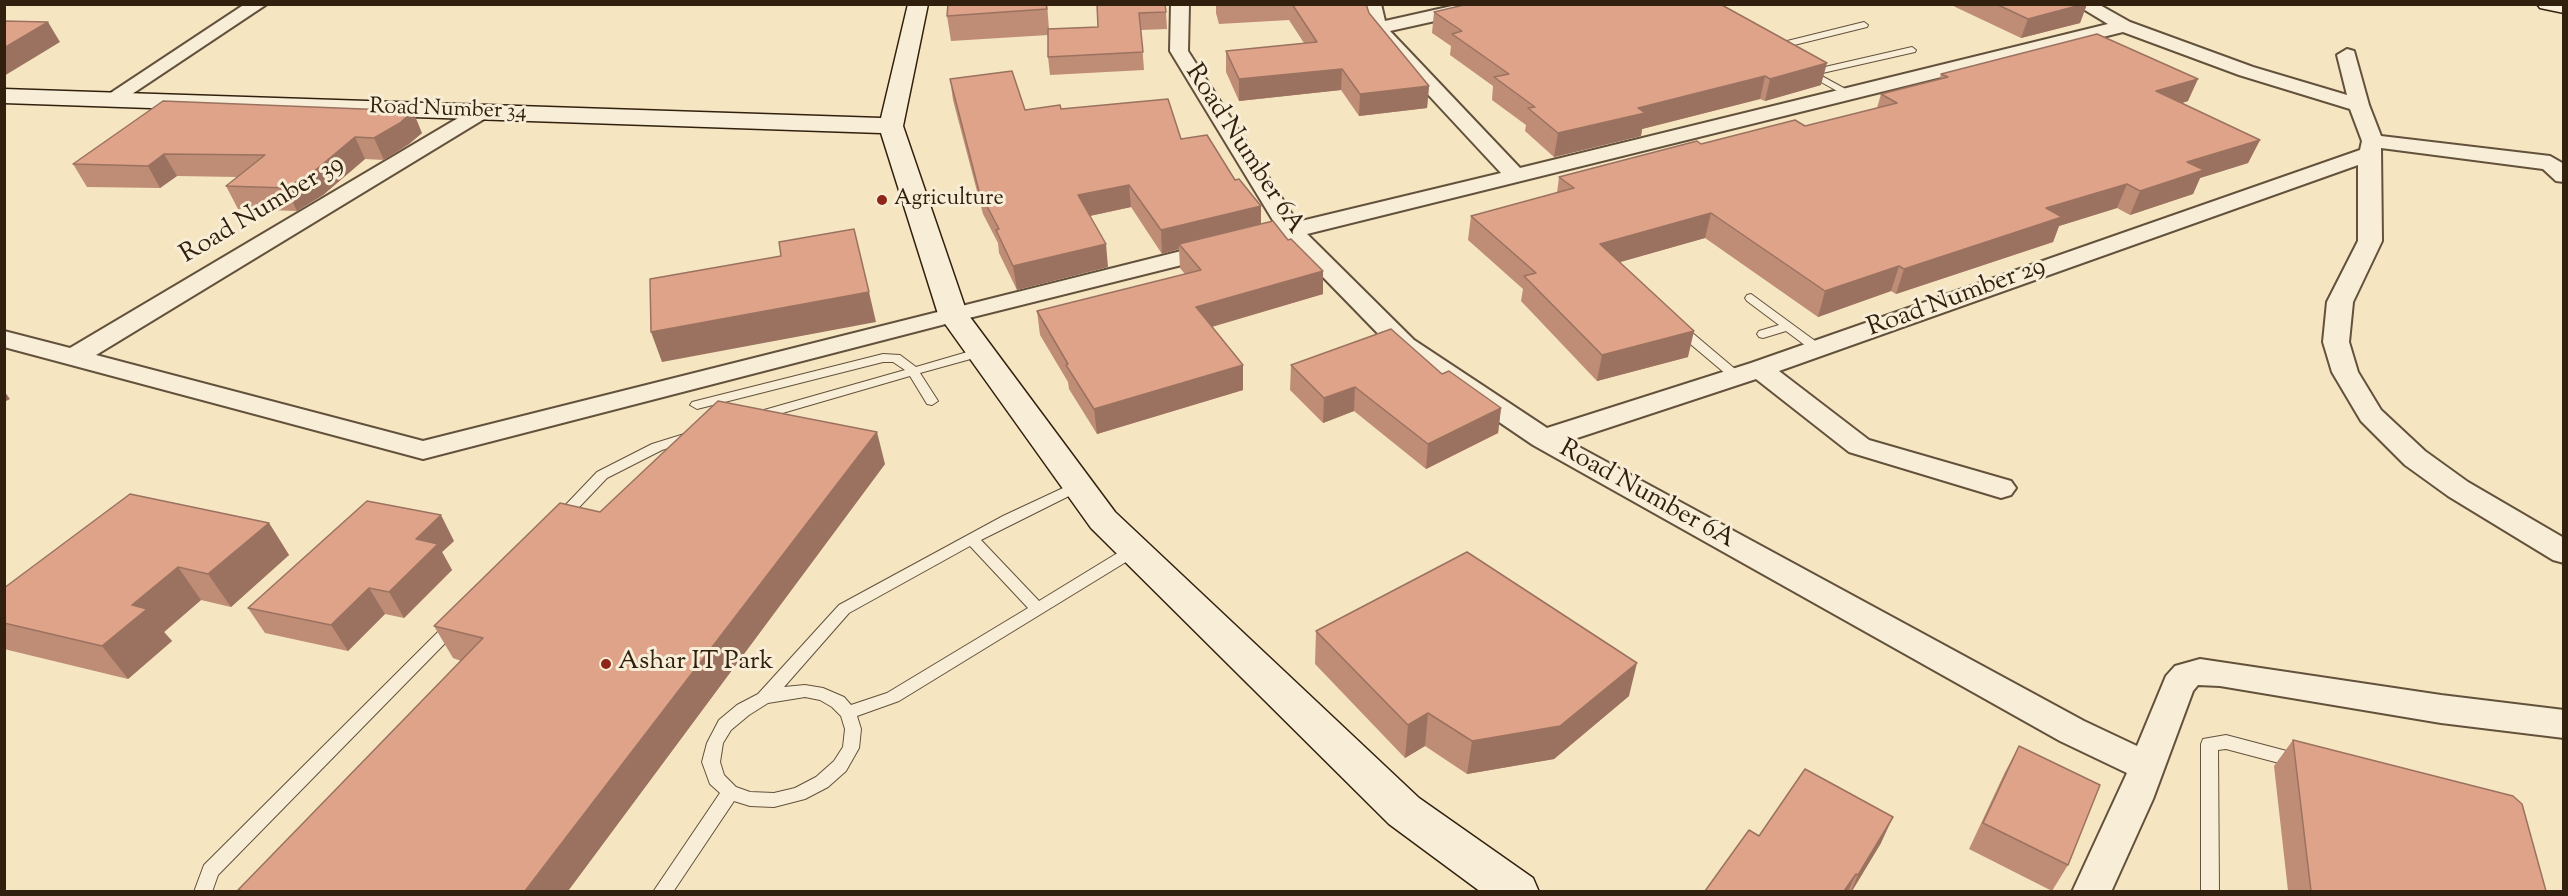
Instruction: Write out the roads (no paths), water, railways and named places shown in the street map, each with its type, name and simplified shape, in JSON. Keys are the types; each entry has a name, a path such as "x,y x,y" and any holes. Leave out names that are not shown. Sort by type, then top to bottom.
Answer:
{"street":[{"path":"110,100 258,4"},
{"path":"918,4 891,126 953,314 1103,520 1404,811 1517,891"},
{"name":"Road Number 6A","path":"1180,4 1179,51 1292,232 1405,346 1543,439 2072,731 2146,766"},
{"path":"1372,4 1377,28 1516,176"},
{"path":"1377,28 1489,4"},
{"path":"2084,4 2124,26 2246,71 2359,105"},
{"path":"2547,4 2564,7"},
{"path":"4,339 423,450 953,314 2124,26"},
{"path":"2347,55 2371,147 2370,241 2340,302 2336,342 2345,372 2371,415 2415,458 2458,489 2564,552"},
{"name":"Road Number 34","path":"4,96 891,126"},
{"name":"Road Number 39","path":"73,358 482,112"},
{"path":"2371,147 2550,163 2564,176"},
{"name":"Road Number 29","path":"1543,439 1818,349 2371,147"},
{"path":"1748,373 1859,446 2001,488"},
{"path":"2091,891 2135,799 2178,685 2187,675 2200,672 2220,673 2441,709 2564,724"}],"lane":[{"path":"1781,57 1776,50 1778,46 1864,25"},
{"path":"1810,73 1912,50"},
{"path":"1800,68 1848,94"},
{"path":"1752,298 1818,349"},
{"path":"1672,322 1748,373"},
{"path":"1763,334 1788,326"},
{"path":"743,420 981,352"},
{"path":"698,405 883,358 896,358 914,371 932,401"},
{"path":"552,526 602,476 657,447 710,430"},
{"path":"764,698 843,609 1078,486"},
{"path":"972,540 1038,609"},
{"path":"848,713 893,698 1134,550"},
{"path":"203,891 210,871 460,618"},
{"path":"805,691 823,694 838,702 848,713 854,729 851,748 840,766 822,782 799,794 774,801 750,800 730,792 716,779 711,762 715,743 725,725 743,710 764,698 805,691"},
{"path":"2210,891 2209,744 2226,742 2316,766"},
{"path":"662,891 730,792"}],"place":[{"name":"Agriculture","path":"882,200"},
{"name":"Ashar IT Park","path":"606,664"}]}
